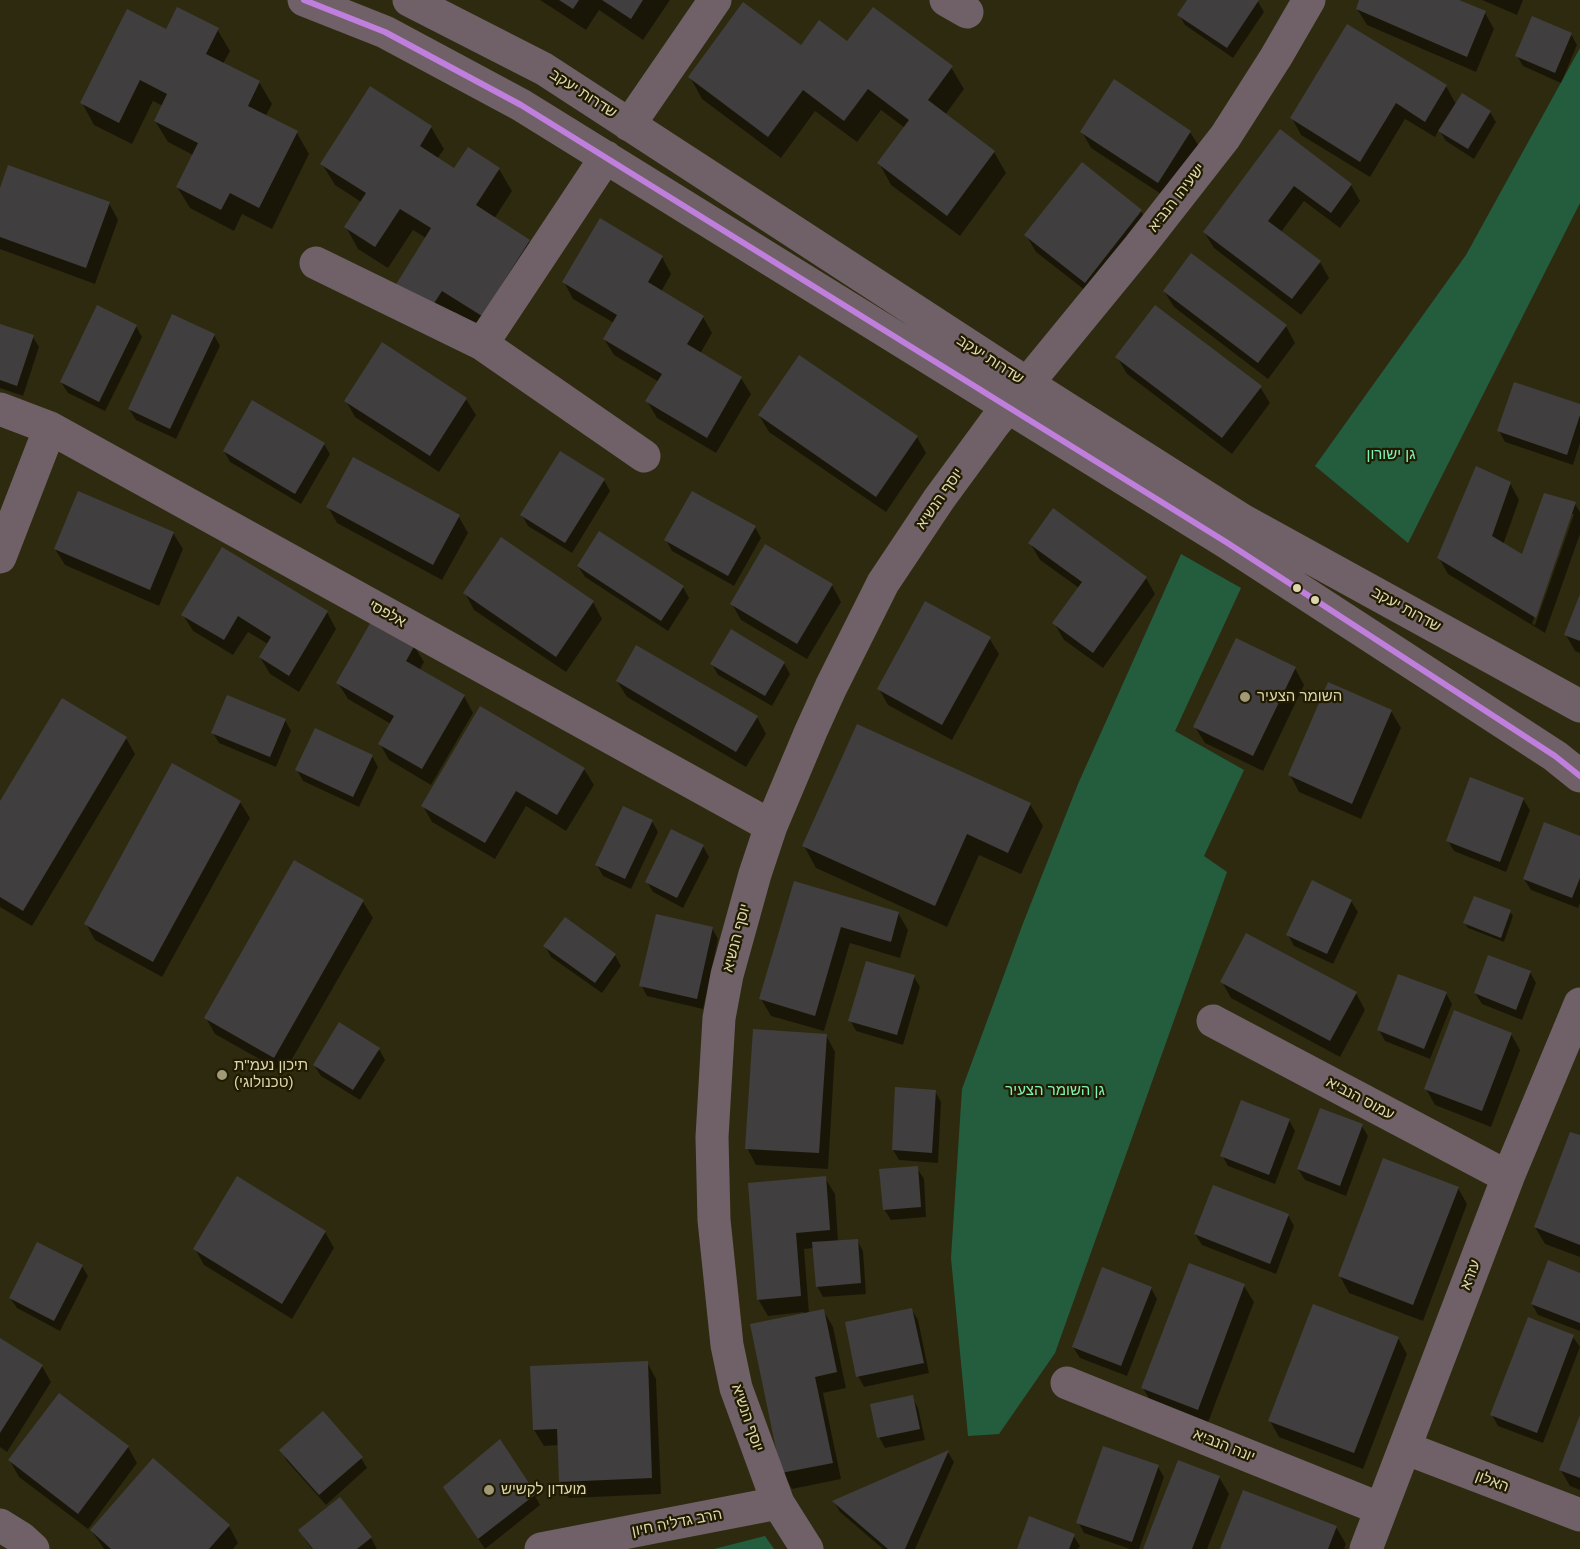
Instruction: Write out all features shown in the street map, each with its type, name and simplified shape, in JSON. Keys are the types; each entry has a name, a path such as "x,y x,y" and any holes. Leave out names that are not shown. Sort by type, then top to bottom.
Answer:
{"street":[{"name":"שדרות יעקב","path":"304,0 385,32 521,105 606,157 1018,395 1580,706"},
{"name":"שדרות יעקב","path":"409,0 544,69 629,124 1236,548 1555,756 1580,776"},
{"path":"629,124 715,0"},
{"name":"ישעיהו הנביא","path":"1018,395 1225,137 1309,0"},
{"path":"482,345 606,157"},
{"path":"316,262 482,345 644,456"},
{"name":"יוסף הנשיא","path":"807,1549 778,1503 736,1388 727,1346 714,1220 712,1137 720,1018 727,975 771,826 831,687 884,583 939,499 1018,395"},
{"name":"אלפסי","path":"0,409 50,428 771,826"},
{"path":"0,557 50,428"},
{"name":"עזרא","path":"1366,1549 1508,1177 1580,1004"},
{"name":"עמוס הנביא","path":"1213,1021 1508,1177"},
{"name":"יונה הנביא","path":"1067,1383 1382,1509"},
{"name":"האלון","path":"1405,1448 1580,1515"},
{"name":"הרב גדליה חיון","path":"541,1549 778,1503"},
{"path":"0,1525 33,1549"}],"green space":[{"name":"גן ישורון","path":"1580,48 1580,203 1408,543 1315,466 1466,255"},
{"name":"גן השומר הצעיר","path":"1181,554 1241,588 1175,731 1244,770 1204,856 1227,872 1055,1353 999,1434 968,1436 951,1258 962,1089 1022,926 1078,784"},
{"path":"765,1536 774,1549 714,1549"}],"building":[{"path":"559,0 579,0 573,9"},
{"path":"602,0 643,0 631,19"},
{"path":"1187,0 1259,0 1227,48 1177,15"},
{"path":"1359,0 1459,0 1486,11 1467,57 1356,9"},
{"path":"743,2 801,45 819,20 847,41 873,7 953,66 928,100 995,151 947,216 877,163 909,120 868,89 844,121 803,90 768,137 688,77"},
{"path":"177,7 219,28 206,54 260,81 248,106 298,131 259,208 230,193 221,210 176,187 198,143 154,121 167,94 140,80 119,123 80,103 127,9 166,29"},
{"path":"1532,16 1572,33 1555,73 1515,56"},
{"path":"1347,24 1447,85 1425,122 1396,103 1360,162 1290,118"},
{"path":"1114,79 1191,131 1158,183 1080,132"},
{"path":"370,86 432,126 420,146 454,168 468,147 500,168 476,205 530,240 482,316 442,291 431,308 395,286 431,228 400,209 375,247 344,227 366,193 320,164"},
{"path":"1462,93 1491,111 1468,149 1438,131"},
{"path":"1280,129 1352,184 1331,213 1294,186 1268,221 1321,261 1292,299 1203,232"},
{"path":"1082,162 1142,210 1085,283 1024,235"},
{"path":"8,165 110,202 86,268 0,237 0,188"},
{"path":"600,218 663,256 648,282 704,316 687,344 742,377 707,438 645,401 662,374 603,339 617,315 562,282"},
{"path":"1191,253 1287,325 1258,363 1163,291"},
{"path":"97,305 137,325 99,402 60,382"},
{"path":"1155,305 1262,386 1222,438 1115,357"},
{"path":"172,314 215,334 170,429 128,409"},
{"path":"0,324 34,335 17,386 0,380"},
{"path":"382,342 467,398 430,456 344,401"},
{"path":"799,355 918,436 876,497 758,415"},
{"path":"1514,382 1580,404 1580,415 1567,455 1497,431"},
{"path":"252,400 325,443 295,494 223,451"},
{"path":"560,451 605,479 565,543 520,515"},
{"path":"353,457 460,515 433,565 326,507"},
{"path":"1476,466 1511,482 1492,536 1522,554 1544,493 1576,502 1536,618 1437,558"},
{"path":"78,491 174,532 150,590 54,549"},
{"path":"692,491 756,526 728,576 664,540"},
{"path":"1053,508 1147,577 1093,653 1052,623 1082,582 1028,543"},
{"path":"599,531 684,586 661,621 577,566"},
{"path":"501,537 594,601 556,657 463,593"},
{"path":"765,544 833,584 797,644 730,604"},
{"path":"222,547 328,611 289,676 259,657 271,637 238,616 224,640 181,615"},
{"path":"1580,594 1580,641 1564,635"},
{"path":"925,601 991,637 942,725 877,689"},
{"path":"372,620 415,645 406,661 465,695 422,769 378,744 394,716 336,683"},
{"path":"731,629 785,662 765,696 710,664"},
{"name":"השומר הצעיר","path":"1236,638 1296,667 1253,756 1193,727"},
{"path":"636,645 758,716 736,752 616,681"},
{"path":"1328,682 1392,710 1352,804 1288,775"},
{"path":"227,695 286,719 270,757 211,733"},
{"path":"62,698 127,737 23,911 0,897 0,801"},
{"path":"480,706 585,768 557,815 516,791 485,843 421,806"},
{"path":"857,724 1031,803 1008,853 967,834 935,906 802,846"},
{"path":"315,728 373,755 353,797 295,770"},
{"path":"172,763 241,801 153,962 84,924"},
{"path":"1470,777 1524,798 1500,862 1446,841"},
{"path":"623,806 653,820 625,879 595,865"},
{"path":"1544,822 1580,836 1580,878 1572,898 1523,879"},
{"path":"671,829 704,845 677,898 645,882"},
{"path":"294,860 364,900 274,1058 204,1018"},
{"path":"1312,880 1352,900 1327,954 1286,935"},
{"path":"794,881 899,912 891,942 841,927 815,1016 759,999"},
{"path":"1474,896 1511,910 1501,938 1463,923"},
{"path":"656,914 713,927 697,999 639,986"},
{"path":"565,917 616,954 595,983 543,946"},
{"path":"1246,933 1357,992 1330,1041 1220,982"},
{"path":"1488,955 1531,971 1516,1010 1474,993"},
{"path":"866,961 915,975 897,1035 848,1021"},
{"path":"1398,974 1447,992 1424,1049 1377,1030"},
{"path":"1454,1010 1512,1033 1482,1111 1424,1089"},
{"path":"339,1022 380,1048 353,1090 313,1065"},
{"path":"753,1029 827,1034 819,1153 745,1149"},
{"path":"895,1087 936,1090 932,1153 892,1150"},
{"path":"1241,1100 1290,1119 1269,1175 1220,1156"},
{"path":"1320,1108 1363,1124 1340,1186 1297,1169"},
{"path":"1570,1132 1580,1135 1580,1245 1534,1227"},
{"path":"1383,1158 1459,1187 1413,1305 1338,1276"},
{"path":"918,1166 921,1207 883,1210 879,1169"},
{"path":"237,1176 326,1231 282,1304 193,1249"},
{"path":"826,1176 830,1230 796,1233 801,1296 757,1300 748,1183"},
{"path":"1213,1185 1289,1214 1270,1264 1194,1234"},
{"path":"858,1239 861,1283 816,1287 812,1242"},
{"path":"37,1242 83,1265 54,1321 9,1298"},
{"path":"1548,1260 1580,1273 1580,1323 1531,1304"},
{"path":"1189,1263 1245,1284 1198,1410 1141,1388"},
{"path":"1102,1267 1152,1287 1121,1366 1072,1347"},
{"path":"1313,1304 1399,1337 1354,1453 1268,1421"},
{"path":"912,1308 924,1363 856,1377 845,1322"},
{"path":"824,1309 837,1372 815,1377 833,1463 781,1473 750,1324"},
{"path":"1528,1317 1574,1335 1537,1433 1490,1415"},
{"path":"0,1338 43,1365 0,1433"},
{"path":"648,1361 652,1478 559,1482 557,1429 533,1430 530,1366"},
{"path":"59,1393 129,1446 78,1514 8,1460"},
{"path":"913,1395 920,1429 877,1438 870,1404"},
{"path":"323,1411 363,1457 319,1495 279,1450"},
{"path":"1580,1415 1580,1478 1559,1470"},
{"name":"מועדון לקשיש","path":"500,1439 536,1494 478,1539 443,1487"},
{"path":"1103,1446 1159,1465 1132,1542 1076,1523"},
{"path":"949,1450 905,1549 888,1549 832,1501"},
{"path":"153,1458 230,1525 209,1549 111,1549 90,1530"},
{"path":"1178,1460 1220,1476 1192,1549 1143,1549"},
{"path":"1243,1490 1337,1526 1328,1549 1220,1549"},
{"path":"340,1497 372,1537 357,1549 313,1549 298,1530"},
{"path":"1029,1516 1075,1534 1069,1549 1017,1549"}],"transit line":[{"path":"304,0 385,32 521,105 1226,542 1555,756 1580,776"}],"place":[{"name":"השומר הצעיר","path":"1245,697"},
{"name":"תיכון נעמ\"ת (טכנולוגי)","path":"222,1075"},
{"name":"מועדון לקשיש","path":"489,1490"}]}
